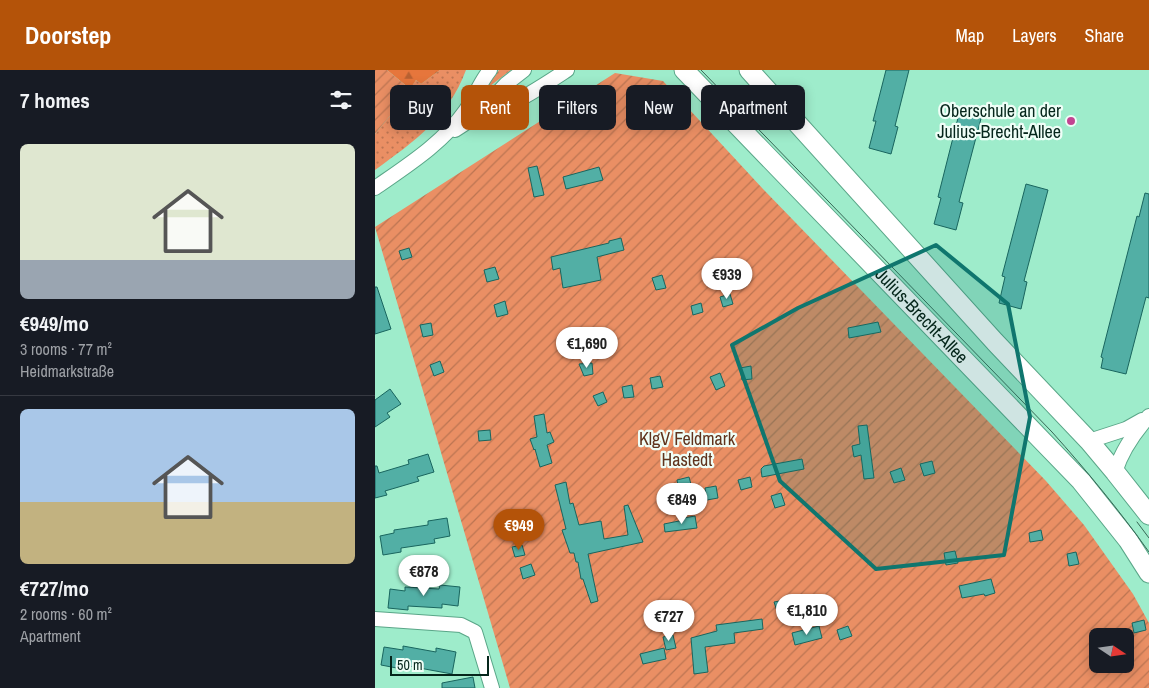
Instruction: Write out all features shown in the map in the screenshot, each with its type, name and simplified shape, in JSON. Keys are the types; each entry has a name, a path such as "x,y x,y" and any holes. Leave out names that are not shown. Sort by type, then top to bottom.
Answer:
{"main road":[{"name":"Julius-Brecht-Allee","path":"684,70 1081,481 1128,540 1149,572"},
{"name":"Julius-Brecht-Allee","path":"749,70 1001,349 1089,441 1149,515"}],"street":[{"path":"440,140 465,110 490,70"},
{"path":"505,85 524,70"},
{"path":"529,95 567,70"},
{"path":"375,188 461,126"},
{"path":"1089,441 1126,429 1149,416"},
{"path":"1115,472 1120,456 1131,438 1149,416"},
{"path":"375,619 461,625 475,632 492,688"}],"highlighted area":[{"path":"936,245 1008,304 1030,417 1004,555 876,569 780,481 732,345 798,308"}],"green space":[{"path":"375,70 387,70 405,85 390,85 390,116 375,134"},
{"path":"387,70 440,70 421,84 416,80 413,85 405,85"},
{"path":"440,70 466,70 451,100 451,85 412,85 416,80 421,84"},
{"path":"499,70 511,70 491,85 488,84"},
{"name":"KlgV Feldmark Hastedt","path":"615,73 663,81 667,85 626,85 626,130 691,130 691,111 701,122 701,130 708,130 763,189 1046,481 1084,525 1133,594 1149,623 1149,688 510,688 375,227 526,130 529,130 539,122 539,130 616,130 616,85 596,85"},
{"path":"390,116 390,130 426,130 375,170 375,134"}],"building":[{"path":"886,70 909,70 895,126 898,127 891,154 869,148 876,121 873,121"},
{"path":"961,106 983,111 959,202 963,203 956,230 934,224 941,198 938,197"},
{"path":"537,166 544,195 534,197 528,168"},
{"path":"599,167 603,180 566,189 563,177"},
{"path":"1026,184 1048,190 1024,281 1027,282 1021,309 999,303 1005,277 1002,276"},
{"path":"1145,193 1149,194 1149,298 1146,297 1126,374 1101,368 1103,358 1101,357 1137,216 1139,217"},
{"path":"621,238 624,250 597,257 601,280 563,288 560,268 553,270 551,257 609,243 609,241"},
{"path":"409,248 412,257 402,260 399,251"},
{"path":"495,267 499,279 487,282 484,270"},
{"path":"662,275 666,288 656,290 652,278"},
{"path":"375,287 377,287 391,329 375,334"},
{"path":"730,294 733,304 723,307 720,297"},
{"path":"505,301 508,314 497,317 494,305"},
{"path":"701,303 703,312 693,315 691,306"},
{"path":"878,322 881,332 849,338 848,328"},
{"path":"431,323 433,335 423,337 420,325"},
{"path":"440,361 444,372 434,376 430,365"},
{"path":"592,363 593,374 584,376 579,364"},
{"path":"751,366 752,379 742,380 740,368"},
{"path":"720,373 725,386 716,390 710,377"},
{"path":"660,376 663,387 652,389 650,378"},
{"path":"632,385 634,397 624,398 622,387"},
{"path":"390,389 401,404 387,413 390,417 375,427 375,400"},
{"path":"603,392 607,402 598,406 593,396"},
{"path":"544,414 547,433 550,432 554,442 547,445 552,463 540,467 530,439 537,437 534,416"},
{"path":"867,425 874,478 864,479 861,455 854,457 852,446 860,444 858,426"},
{"path":"490,430 491,440 479,441 478,431"},
{"path":"428,454 434,472 417,477 419,481 385,491 387,495 375,498 375,466 377,466 379,473 409,464 408,460"},
{"path":"802,459 804,469 762,477 761,469 764,466"},
{"path":"932,461 935,473 924,476 920,464"},
{"path":"901,468 905,480 894,483 890,472"},
{"path":"689,477 692,488 679,491 677,480"},
{"path":"750,477 752,487 741,490 738,480"},
{"path":"566,482 570,504 573,503 579,525 601,521 604,539 628,535 624,506 628,505 643,542 588,554 598,601 591,603 583,579 581,579 578,562 576,562 574,553 570,553 562,530 566,529 555,485"},
{"path":"716,486 718,498 707,500 705,488"},
{"path":"781,493 785,505 775,508 771,496"},
{"path":"695,516 697,528 665,532 664,524"},
{"path":"447,518 450,536 434,539 435,543 401,548 401,552 383,555 380,536 394,533 394,530 428,525 428,521"},
{"path":"1041,530 1043,540 1030,542 1029,533"},
{"path":"522,545 525,555 515,557 512,547"},
{"path":"955,551 958,563 946,565 944,553"},
{"path":"1076,552 1079,564 1069,566 1067,554"},
{"path":"531,564 535,575 523,579 520,568"},
{"path":"991,579 995,593 962,598 959,586"},
{"path":"440,585 460,587 458,606 442,604 442,608 408,606 408,610 388,608 390,589 405,591 405,587 439,589"},
{"path":"820,598 822,609 810,612 807,602"},
{"path":"785,600 788,611 778,614 774,602"},
{"path":"762,619 763,629 734,633 735,643 705,647 708,672 694,674 691,638 717,631 716,625"},
{"path":"1144,620 1146,630 1134,633 1132,623"},
{"path":"819,626 822,638 795,645 792,633"},
{"path":"848,626 852,636 840,640 837,630"},
{"path":"673,635 676,648 666,650 663,637"},
{"path":"403,646 436,652 436,648 456,652 452,674 403,665 402,669 381,665 384,647 403,650"},
{"path":"664,648 666,659 643,664 640,654"},
{"path":"473,677 475,688 442,688 442,683"}],"tram line":[{"path":"701,70 1052,432 1078,461 1149,552"},
{"path":"1137,522 1149,538"}],"place":[{"name":"Oberschule an der Julius-Brecht-Allee","path":"1071,121"}]}
